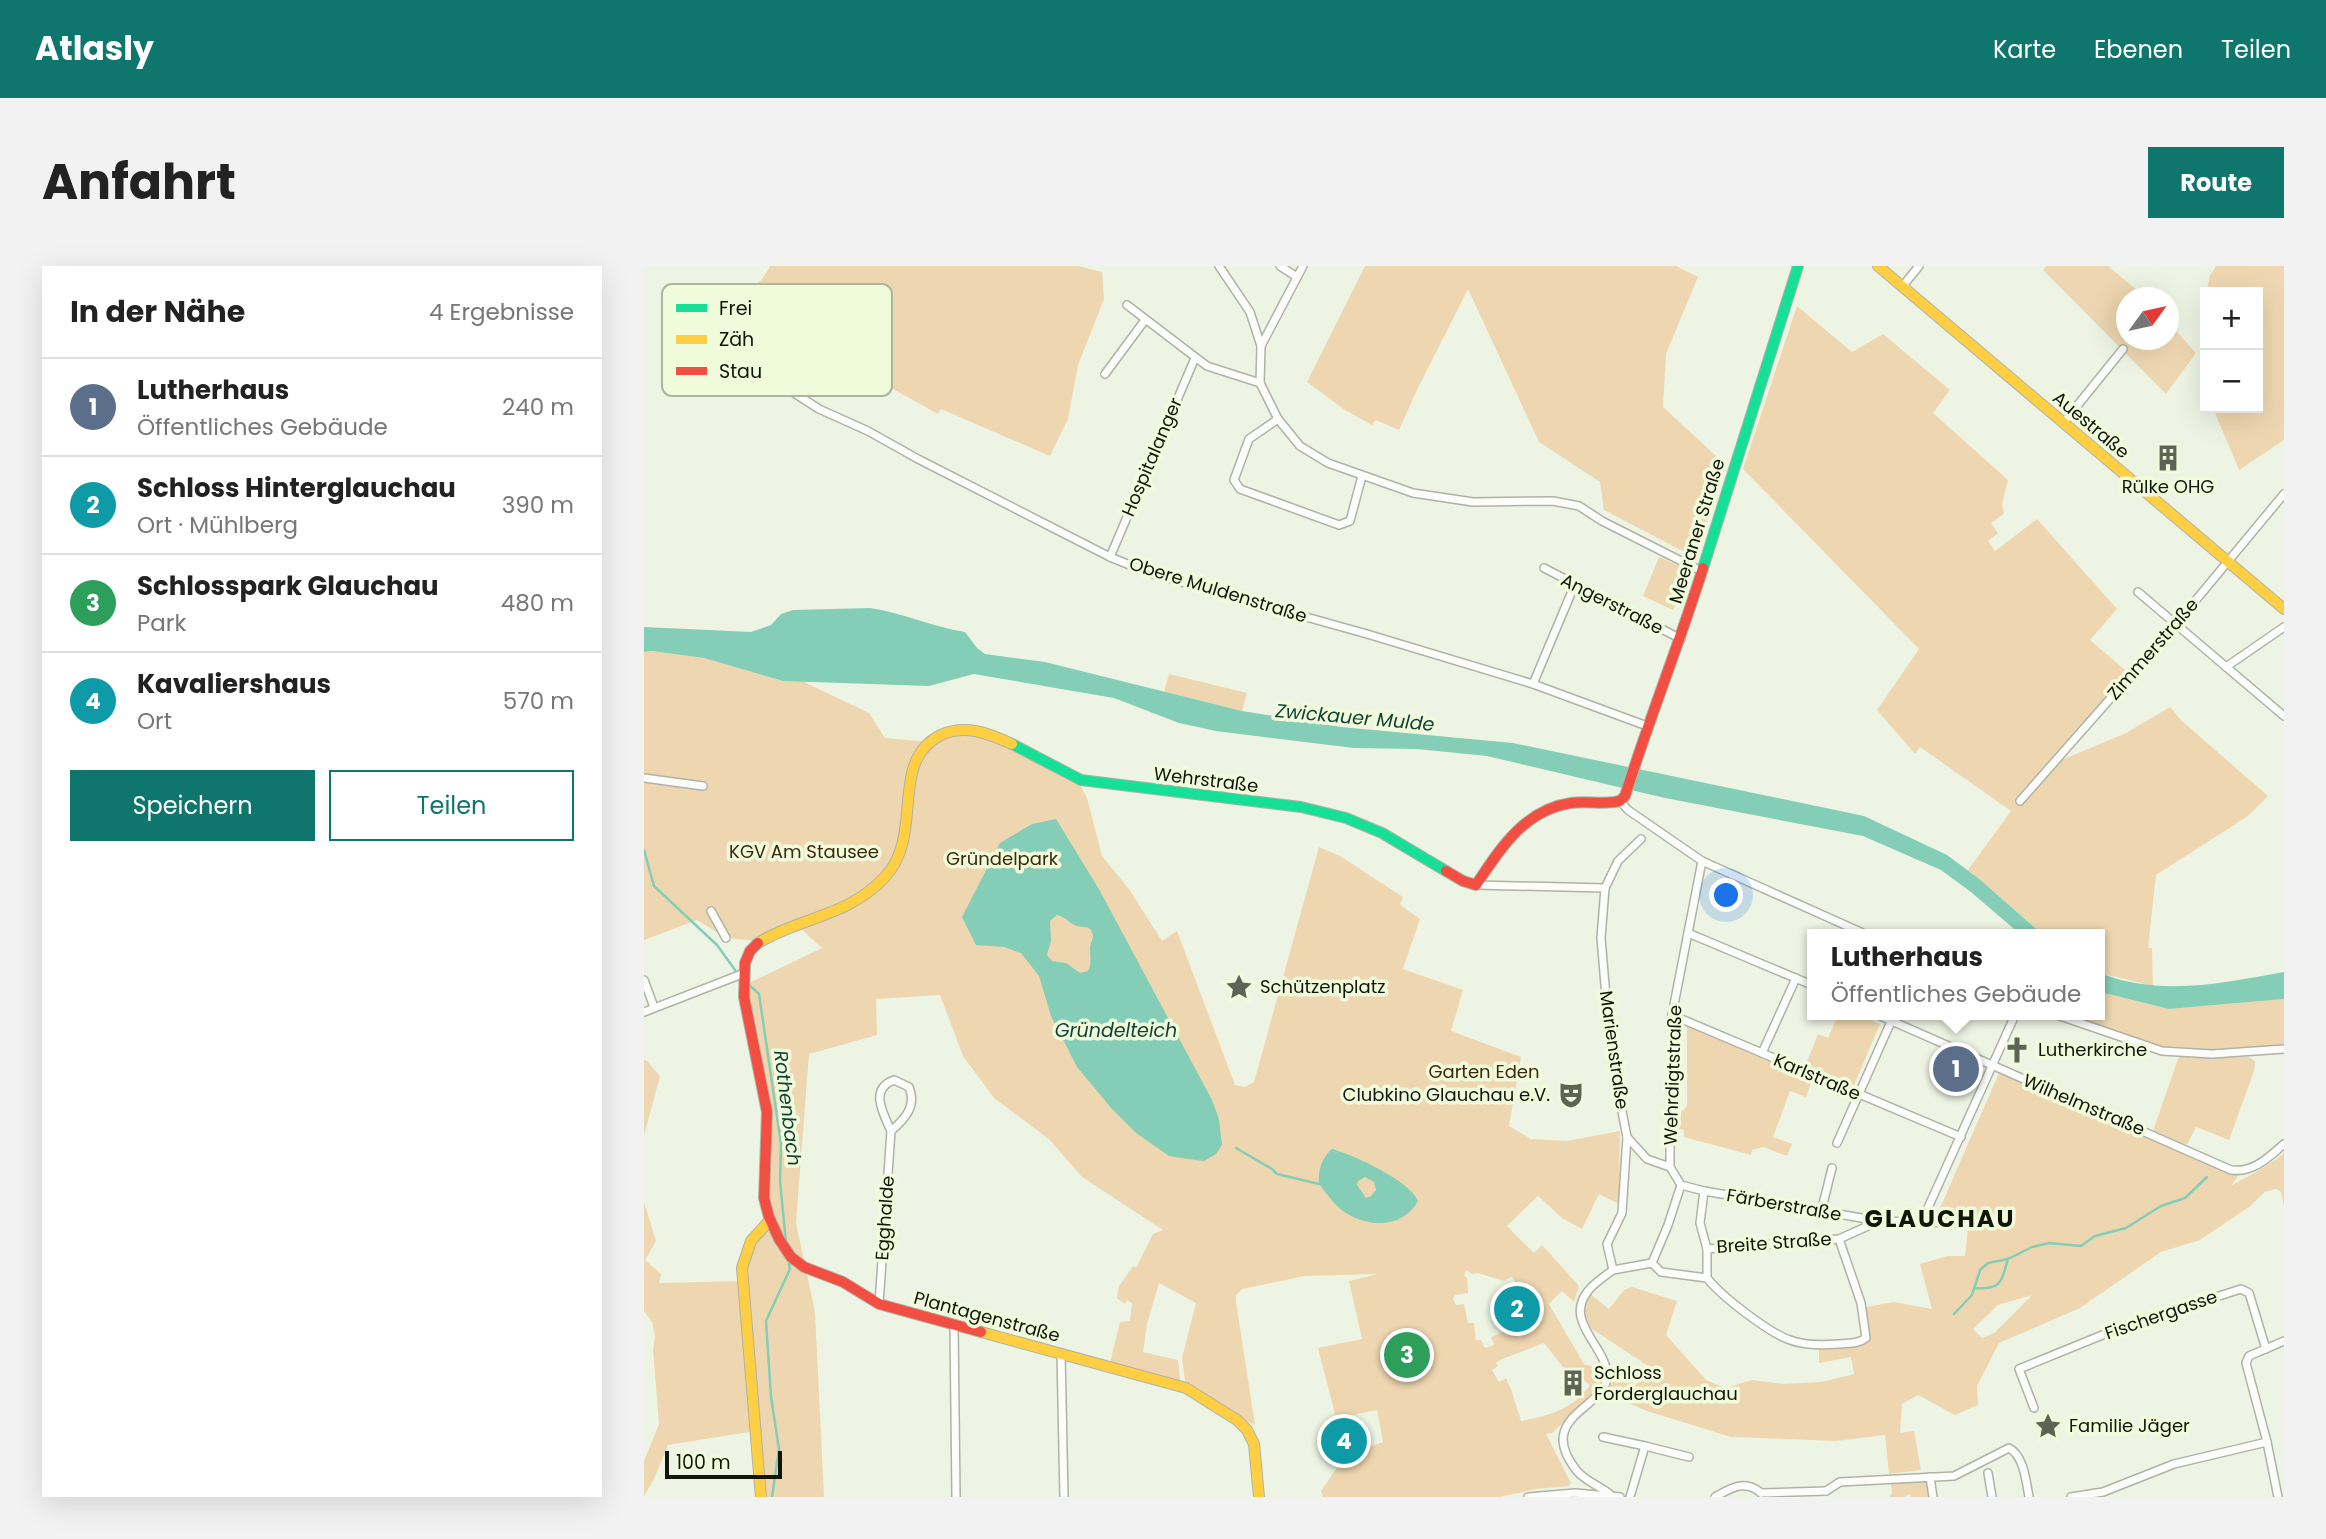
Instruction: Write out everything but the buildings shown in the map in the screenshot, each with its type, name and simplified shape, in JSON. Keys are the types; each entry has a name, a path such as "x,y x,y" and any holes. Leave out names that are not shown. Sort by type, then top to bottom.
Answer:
{"street":[{"path":"1220,266 1250,312 1261,346 1260,383 1278,419 1300,446 1328,463 1413,493 1473,502 1553,501 1579,506 1602,521 1701,571"},
{"path":"1280,266 1297,277"},
{"path":"1261,346 1303,266"},
{"name":"Meeraner Straße","path":"1622,799 1681,639 1798,266"},
{"name":"Auestraße","path":"1878,266 2284,609"},
{"path":"1902,287 1919,266"},
{"path":"1127,305 1207,366 1260,383"},
{"path":"1105,374 1145,320"},
{"path":"2064,422 2122,350"},
{"name":"Hospitalanger","path":"1110,557 1195,358"},
{"name":"Obere Muldenstraße","path":"799,396 819,409 868,431 1110,557 1152,574 1533,684 1647,726"},
{"path":"1278,419 1249,439 1234,480 1240,489 1339,525 1350,521 1362,476"},
{"name":"Zimmerstraße","path":"2020,801 2176,624 2284,494"},
{"name":"Angerstraße","path":"1544,568 1681,639"},
{"path":"1533,684 1575,584"},
{"path":"2138,592 2284,716"},
{"path":"2226,667 2284,627"},
{"name":"Wehrstraße","path":"742,974 748,953 760,941 863,897 880,884 899,859 906,839 910,775 916,757 929,742 947,732 973,729 1077,779 1301,807 1346,818 1382,833 1463,881 1476,885 1605,888"},
{"path":"644,778 703,786"},
{"path":"1476,885 1513,832 1532,817 1568,803 1622,799 1629,810 1702,860 1854,929"},
{"name":"Marienstraße","path":"1613,1270 1607,1244 1622,1213 1627,1137 1611,1055 1601,937 1605,888 1618,861 1641,839"},
{"name":"Wehrdigtstraße","path":"1670,1167 1670,1137 1674,1123 1672,1015 1702,860"},
{"path":"711,911 726,938"},
{"path":"1688,933 1807,983"},
{"path":"644,1012 742,974"},
{"name":"Plantagenstraße","path":"742,974 744,997 767,1109 768,1139 763,1189 770,1220 796,1264 845,1283 880,1304 1186,1388 1247,1430 1255,1444 1259,1497"},
{"path":"1762,1053 1796,978"},
{"path":"644,980 654,1007"},
{"name":"Karlstraße","path":"1672,1015 1961,1137"},
{"path":"1838,1143 1891,1020"},
{"name":"Wilhelmstraße","path":"1896,1020 2231,1170 2253,1168 2284,1144"},
{"path":"1922,1220 2013,1020"},
{"path":"2072,1020 2162,1051 2212,1054 2284,1049"},
{"name":"Egghalde","path":"880,1304 891,1131 879,1099 880,1089 894,1080 909,1087 912,1100 906,1115 891,1131"},
{"path":"1627,1137 1647,1159 1670,1167 1681,1185 1652,1264"},
{"path":"1821,1212 1832,1168"},
{"name":"Färberstraße","path":"1681,1185 1879,1221 1964,1223"},
{"path":"1703,1191 1700,1223 1707,1248 1707,1278"},
{"path":"761,1497 741,1268 755,1231 770,1220"},
{"name":"Breite Straße","path":"1707,1248 1839,1239 1879,1221"},
{"path":"1652,1264 1661,1272 1707,1278 1719,1291 1769,1329 1789,1340 1816,1346 1859,1342 1866,1338 1861,1303 1839,1239"},
{"path":"1616,1497 1576,1470 1563,1441 1564,1431 1572,1419 1600,1391 1606,1381 1606,1369 1599,1352 1582,1324 1582,1303 1588,1291 1613,1270 1652,1264"},
{"name":"Fischergasse","path":"2035,1408 2020,1369 2122,1327 2241,1289 2249,1293 2266,1349"},
{"path":"954,1324 956,1497"},
{"path":"2278,1497 2246,1363 2247,1359 2284,1341"},
{"path":"1061,1353 1064,1497"},
{"path":"1603,1437 1689,1457"},
{"path":"2071,1497 2103,1492 2174,1464 2267,1442"},
{"path":"1630,1497 1645,1446"},
{"path":"1715,1497 1733,1486 1752,1486 1762,1495 1826,1494 1840,1482 1954,1476 2012,1448 2022,1468 2029,1497"},
{"path":"1988,1473 1992,1497"},
{"path":"1930,1477 1933,1497"},
{"path":"1528,1497 1616,1497"}],"green space":[{"path":"770,266 1078,266 1102,272 1104,299 1078,365 1068,419 1050,456 941,409 938,414 892,388 892,284 757,284"},
{"path":"1365,266 1676,266 1698,277 1666,354 1663,407 1726,465 1694,557 1604,510 1600,482 1539,442 1468,289 1399,430 1376,420 1372,425 1345,410 1307,382"},
{"path":"2047,266 2108,266 2133,287 2116,287 2116,344 2043,270"},
{"path":"2216,266 2284,266 2284,440 2239,470 2215,413 2263,413 2263,287 2207,287"},
{"path":"1797,306 1852,352 1883,334 1950,390 1933,413 2008,480 2002,504 2004,514 1991,523 1998,533 1988,541 1995,551 2037,519 2117,609 2090,640 2131,675 2057,762 2126,733 2170,707 2182,721 2268,796 2248,816 2156,875 2148,948 2152,948 2153,986 2105,974 2105,929 2036,929 1968,870 2011,811 1920,747 1915,754 1877,710 1919,649 1743,469"},
{"path":"2179,334 2196,353 2166,394 2122,350 2179,350"},
{"path":"1659,557 1688,570 1673,610 1643,596"},
{"path":"644,652 704,658 783,681 802,681 869,713 885,738 929,742 973,729 1077,779 1087,798 1102,856 1129,889 1162,941 1177,931 1235,1085 1245,1087 1254,1082 1319,847 1340,856 1403,897 1400,905 1420,919 1403,969 1463,990 1451,1031 1521,1057 1509,1126 1531,1139 1567,1141 1620,1131 1619,1204 1599,1194 1582,1229 1562,1218 1538,1196 1507,1226 1534,1253 1542,1245 1579,1286 1574,1302 1562,1291 1549,1304 1584,1364 1603,1370 1608,1368 1636,1385 1648,1366 1583,1323 1584,1303 1589,1293 1609,1309 1624,1290 1632,1287 1677,1301 1666,1335 1706,1380 1725,1388 1752,1380 1784,1384 1821,1382 1854,1374 1851,1357 1819,1363 1819,1349 1859,1347 1869,1339 1866,1307 1894,1302 1932,1309 1920,1264 1947,1256 1965,1256 1969,1219 1937,1215 1999,1073 2241,1171 2231,1186 2284,1153 2284,1206 2281,1192 2276,1189 2265,1192 2249,1207 2200,1240 2161,1252 2080,1308 1999,1343 1977,1386 1978,1405 1955,1415 1918,1395 1902,1404 1900,1433 1914,1431 1921,1470 1889,1474 1885,1435 1836,1441 1731,1437 1647,1411 1598,1390 1552,1433 1546,1434 1571,1483 1569,1486 1536,1489 1499,1497 1323,1497 1321,1491 1345,1456 1383,1442 1377,1410 1336,1418 1318,1348 1362,1339 1349,1281 1378,1274 1305,1276 1242,1289 1236,1295 1255,1425 1221,1410 1186,1388 1182,1358 1196,1303 1159,1283 1147,1324 1143,1352 1178,1360 1181,1387 1110,1363 1120,1322 1130,1321 1132,1303 1127,1300 1125,1304 1117,1298 1119,1286 1133,1266 1136,1268 1153,1234 1163,1230 1082,1177 1050,1140 994,1098 963,1056 940,995 876,999 877,1035 809,1054 796,1223 815,1312 824,1497 767,1497 761,1494 755,1431 668,1445 644,1496 644,1461 659,1424 653,1350 655,1337 652,1322 644,1311 644,1202 656,1241 645,1260 661,1274 659,1283 743,1281 743,1257 770,1220 763,1189 768,1139 745,995 749,983 822,948 798,926 760,941 726,938 697,920 644,940","holes":["1466,1270 1472,1274 1478,1273 1504,1281 1512,1277 1529,1301 1522,1306 1534,1331 1519,1337 1515,1328 1508,1333 1506,1331 1491,1337 1494,1345 1485,1348 1481,1340 1476,1340 1474,1323 1468,1323 1464,1304 1456,1305 1453,1299 1455,1295 1468,1293 1467,1278 1464,1275","2032,1295 1994,1333 1982,1338 1973,1329 1998,1305","1544,1343 1570,1376 1573,1373 1590,1385 1568,1406 1521,1421 1506,1378 1499,1382 1492,1370 1498,1366 1496,1363"]},
{"path":"1169,674 1247,693 1242,711 1164,692"},
{"path":"2105,993 2169,1009 2284,999 2284,1049 2180,1053 2073,1020 2105,1020"},
{"path":"1836,1020 1870,1020 1880,1024 1854,1085 1806,1064 1818,1034 1828,1038"},
{"path":"1687,1026 1812,1080 1806,1097 1790,1091 1773,1137 1792,1144 1787,1156 1763,1147 1752,1150 1751,1155 1684,1137 1684,1130 1679,1129 1681,1112 1687,1106"},
{"path":"2179,1056 2249,1057 2255,1061 2254,1071 2229,1140 2196,1127 2187,1145 2153,1131"},
{"path":"644,1060 660,1076 644,1135"},
{"path":"1927,1479 1931,1497 1911,1497 1910,1494 1904,1497 1889,1497 1892,1494 1891,1481"}],"water":[{"path":"870,608 965,632 985,654 1045,662 1242,711 1341,727 1513,743 1864,816 1947,855 2036,929 2014,929 1941,870 1863,836 1665,798 1487,756 1417,749 1354,748 1216,731 1179,723 1114,698 974,674 929,686 783,681 704,658 644,652 644,627 751,632 771,625 781,614 793,610"},
{"name":"Gründelteich","path":"1056,819 1100,891 1212,1100 1219,1119 1222,1145 1216,1154 1204,1161 1169,1156 1136,1133 1077,1067 1051,1016 1039,976 1021,953 1004,947 976,945 962,917 1000,843 1032,824","holes":["1057,915 1074,925 1089,928 1092,932 1088,971 1080,973 1066,963 1052,961 1047,955 1051,941 1050,921"]},
{"path":"2284,972 2284,999 2169,1009 2105,993 2105,975 2145,985 2169,986 2238,980"},
{"path":"1332,1149 1367,1163 1404,1185 1418,1201 1412,1210 1395,1221 1385,1223 1365,1221 1346,1213 1319,1184 1321,1165","holes":["1365,1177 1374,1182 1376,1190 1366,1198 1357,1185 1358,1181"]}],"waterway":[{"name":"Rothenbach","path":"644,850 654,886 717,945 735,970"},
{"name":"Rothenbach","path":"746,982 759,994 781,1144 780,1181 786,1243"},
{"path":"1236,1148 1277,1174 1319,1184"},
{"path":"1954,1314 1972,1295 1980,1270 1988,1263 2008,1259 2032,1247 2049,1243 2081,1246 2095,1236 2126,1228 2161,1206 2185,1198 2207,1177"},
{"path":"1974,1288 1990,1288 1999,1283 2008,1259"},
{"name":"Rothenbach","path":"772,1497 779,1449 771,1397 766,1321 790,1269 789,1264"}],"traffic: fast":[{"path":"1703,568 1798,266"},
{"path":"1012,744 1081,780 1301,807 1346,818 1382,833 1446,871"}],"traffic: slow":[{"path":"1878,266 2284,609"},
{"path":"758,943 790,927 840,909 871,890 885,877 897,860 903,840 911,780 916,762 925,747 941,735 959,730 985,733 1012,744"},
{"path":"761,1497 742,1268 751,1241 770,1220"},
{"path":"981,1332 1186,1388 1237,1420 1247,1430 1254,1444 1259,1497"}],"traffic: jam":[{"path":"1446,871 1476,885 1504,845 1540,814 1571,803 1614,802 1625,796 1703,568"},
{"path":"758,943 750,951 745,963 744,997 767,1112 764,1198 779,1239 791,1257 804,1267 843,1282 879,1304 981,1332"}],"place":[{"name":"Rülke OHG","path":"2168,458"},
{"name":"Schützenplatz","path":"1239,987"},
{"name":"Lutherkirche","path":"2017,1050"},
{"name":"Lutherhaus","path":"1956,1069"},
{"name":"Clubkino Glauchau e.V.","path":"1571,1095"},
{"name":"Schloss Hinterglauchau","path":"1517,1309"},
{"name":"Schlosspark Glauchau","path":"1407,1355"},
{"name":"Schloss Forderglauchau","path":"1573,1383"},
{"name":"Familie Jäger","path":"2048,1426"},
{"name":"Kavaliershaus","path":"1344,1441"}],"district":[{"name":"GLAUCHAU","path":"1940,1219"}],"water label":[{"name":"Zwickauer Mulde","path":"1355,717"}],"park label":[{"name":"KGV Am Stausee","path":"804,852"},
{"name":"Gründelpark","path":"1002,859"},
{"name":"Garten Eden","path":"1484,1072"}]}
